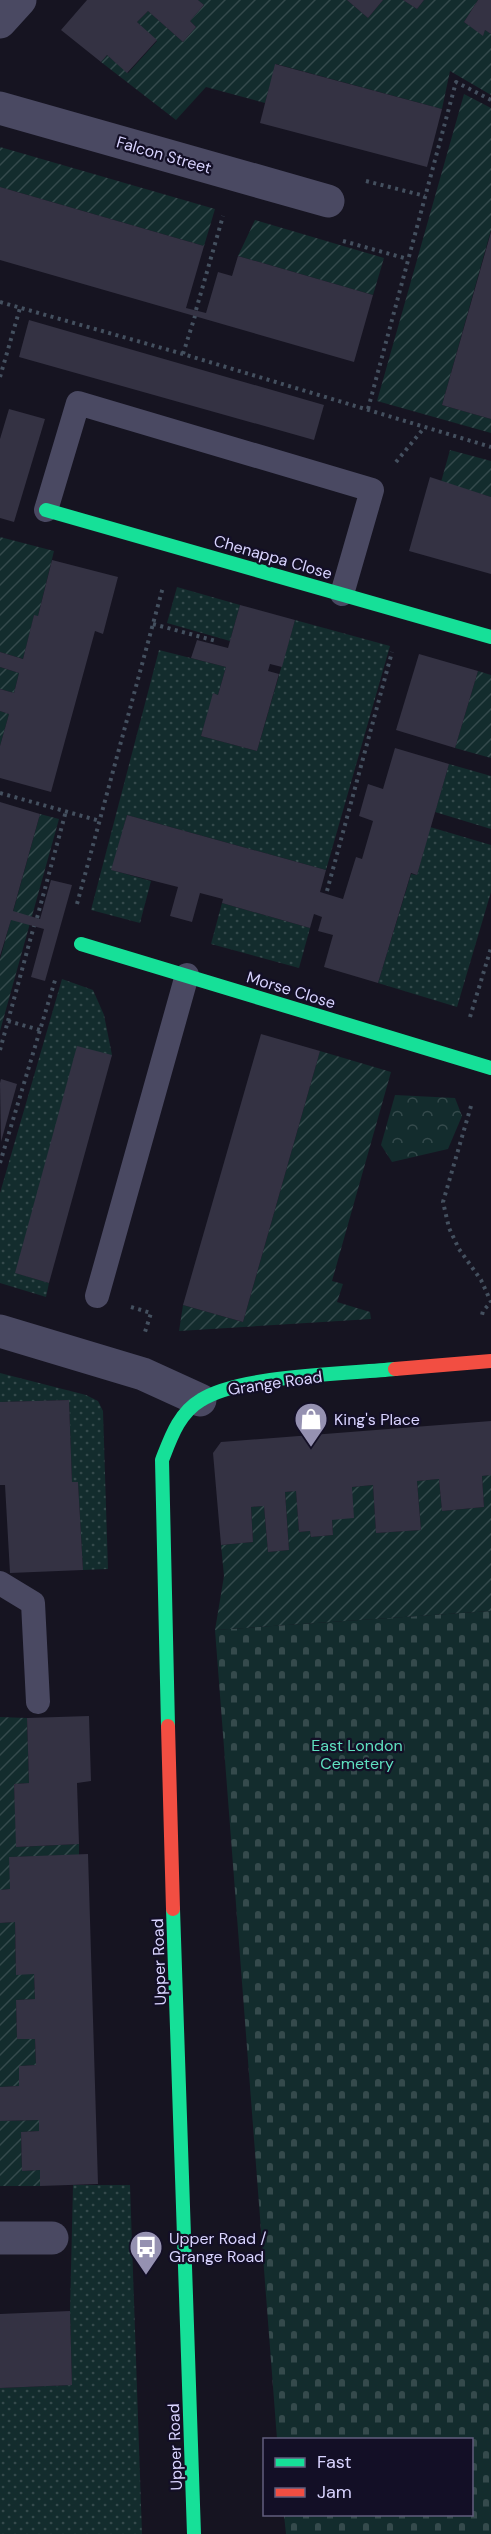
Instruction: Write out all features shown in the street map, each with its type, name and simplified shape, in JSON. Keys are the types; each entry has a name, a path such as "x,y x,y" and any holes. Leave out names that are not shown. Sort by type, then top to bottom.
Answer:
{"street":[{"path":"0,22 20,0"},
{"name":"Falcon Street","path":"0,108 328,201"},
{"name":"Chenappa Close","path":"46,510 491,637"},
{"name":"Morse Close","path":"81,944 487,1067"},
{"path":"0,1330 143,1374 200,1400"},
{"name":"Grange Road","path":"200,1400 226,1388 272,1380 491,1361"},
{"name":"Upper Road","path":"194,2534 168,1745 162,1460 176,1426 200,1400"},
{"path":"0,2238 52,2238"}],"lane":[{"path":"46,510 78,403 372,489 342,594"},
{"path":"97,1296 187,975"},
{"path":"0,1583 33,1603 38,1702"}],"path":[{"path":"368,409 456,82 491,100"},
{"path":"196,310 235,175"},
{"path":"0,302 183,354 491,447"},
{"path":"0,377 20,308"},
{"path":"183,354 195,316"},
{"path":"372,489 424,428"},
{"path":"76,907 174,546"},
{"path":"327,891 404,612"},
{"path":"153,624 216,642"},
{"path":"0,793 100,821"},
{"path":"37,918 66,811"},
{"path":"0,1050 34,926"},
{"path":"456,1058 491,948"},
{"path":"0,1163 57,973"},
{"path":"8,1021 40,1030"},
{"path":"474,1362 483,1311 491,1302 481,1281 459,1249 449,1228 443,1202 487,1067"}],"green space":[{"path":"198,0 347,0 368,18 383,0 403,0 417,9 424,0 478,0 464,22 483,35 485,30 491,34 491,95 450,71 442,109 276,64 265,103 206,87 176,120 101,62 107,55 128,73 157,41 137,22 148,11 183,42 196,27 190,21 204,5"},
{"path":"464,94 491,108 491,230 442,405 491,419 491,433 377,401"},
{"path":"0,147 215,209 204,246 0,187"},
{"path":"255,220 384,258 373,295 238,256"},
{"path":"450,450 491,461 491,497 441,482"},
{"path":"0,537 54,551 38,616 34,616 23,659 0,652"},
{"path":"177,587 240,605 230,641 167,623"},
{"path":"295,620 390,646 326,870 127,815 112,870 151,881 140,923 91,910 159,650 226,667 218,695 214,694 201,736 257,751"},
{"path":"0,667 19,673 14,693 0,689"},
{"path":"478,671 491,675 491,758 455,748"},
{"path":"0,711 9,714 0,746"},
{"path":"449,764 491,776 491,829 435,812"},
{"path":"40,814 59,819 0,1031 0,959"},
{"path":"430,827 491,845 491,892 457,1007 378,983 411,874 417,875"},
{"path":"222,903 310,928 299,968 211,944"},
{"path":"62,979 93,990 104,1015 112,1055 16,1273 49,1283 46,1297 0,1283 0,1193"},
{"path":"320,1051 391,1072 332,1281 343,1284 337,1302 370,1312 371,1319 179,1331 183,1305 243,1322"},
{"path":"395,1095 455,1098 462,1116 448,1149 392,1162 381,1145"},
{"path":"0,1373 86,1395 98,1401 103,1411 108,1569 83,1570 78,1483 72,1482 69,1400 0,1402"},
{"path":"491,1475 491,1611 215,1630 224,1576 221,1545 253,1542 251,1507 264,1506 268,1552 289,1550 285,1492 296,1491 299,1532 310,1531 311,1537 333,1535 332,1520 352,1487 373,1485 376,1533 421,1530 417,1481 439,1479 442,1511 484,1507 482,1476"},
{"name":"East London Cemetery","path":"491,1611 491,2534 286,2534 284,2516 473,2516 473,2438 277,2438 215,1630"},
{"path":"0,1717 27,1718 29,1783 14,1784 17,1847 79,1844 79,1855 10,1857 10,1889 0,1890"},
{"path":"15,1922 16,1974 34,1974 35,1999 16,2000 17,2039 35,2039 36,2065 19,2066 19,2086 0,2087 0,1923"},
{"path":"39,2120 39,2131 21,2132 22,2171 40,2170 40,2186 0,2186 0,2121"},
{"path":"73,2185 130,2185 142,2534 0,2534 0,2388 72,2385 70,2311"}],"building":[{"path":"87,0 198,0 204,5 190,21 196,27 183,42 148,11 137,22 157,40 127,73 107,55 101,62 61,30"},
{"path":"347,0 383,0 368,18"},
{"path":"403,0 424,0 417,9"},
{"path":"478,0 491,0 491,34 485,30 483,36 464,22"},
{"path":"275,64 442,109 427,167 260,123"},
{"path":"0,187 204,246 186,308 206,313 218,272 232,276 238,256 373,295 354,362 0,260"},
{"path":"491,232 491,419 442,405"},
{"path":"29,320 324,405 314,440 19,357"},
{"path":"9,409 45,419 14,522 0,518 0,439"},
{"path":"430,477 491,497 491,574 409,551"},
{"path":"52,560 118,577 103,634 95,631 51,792 0,778 0,746 9,714 0,711 0,689 14,693 19,673 0,667 0,652 23,659 34,615 38,616"},
{"path":"240,605 295,620 282,667 270,664 268,671 279,674 257,751 201,736 213,693 218,695 226,667 191,658 197,640 228,648"},
{"path":"419,654 478,671 455,748 396,730"},
{"path":"395,748 449,764 417,875 411,873 378,983 324,967 333,935 318,931 322,917 314,914 310,928 222,903 223,899 200,893 192,922 170,916 178,887 111,870 127,815 326,870 320,892 343,899 356,857 362,859 373,821 359,816 368,784 383,789"},
{"path":"0,802 40,814 13,911 40,919 51,880 72,885 45,981 31,977 44,929 11,920 0,956"},
{"path":"261,1034 320,1051 243,1322 183,1305"},
{"path":"77,1046 112,1055 49,1283 15,1273"},
{"path":"1,1079 17,1084 1,1142 0,1083"},
{"path":"69,1400 72,1482 78,1482 83,1570 10,1573 5,1485 0,1485 0,1402"},
{"path":"491,1421 491,1475 482,1476 484,1507 442,1511 439,1479 417,1481 421,1530 376,1533 373,1485 352,1487 354,1518 332,1520 333,1535 311,1537 310,1531 299,1532 296,1491 285,1492 289,1550 268,1552 264,1506 251,1507 253,1542 221,1545 213,1453 221,1442"},
{"path":"89,1716 91,1781 77,1783 79,1844 16,1847 14,1784 29,1783 27,1718"},
{"path":"88,1854 98,2184 40,2186 40,2170 22,2171 21,2132 39,2131 39,2120 0,2121 0,2087 19,2086 19,2066 36,2065 35,2039 17,2039 16,2000 35,1999 34,1974 16,1975 15,1922 0,1923 0,1890 10,1889 9,1857"},
{"path":"70,2311 72,2385 0,2388 0,2314"}],"traffic: fast":[{"path":"46,510 491,637"},
{"path":"81,944 491,1068"},
{"path":"168,1726 162,1460 172,1434 181,1419 193,1405 201,1400 241,1385 294,1377 395,1369"},
{"path":"173,1909 194,2534"}],"traffic: jam":[{"path":"395,1369 491,1361"},
{"path":"168,1726 173,1909"}],"place":[{"name":"King's Place","path":"311,1448"},
{"name":"Upper Road / Grange Road","path":"146,2276"}]}
